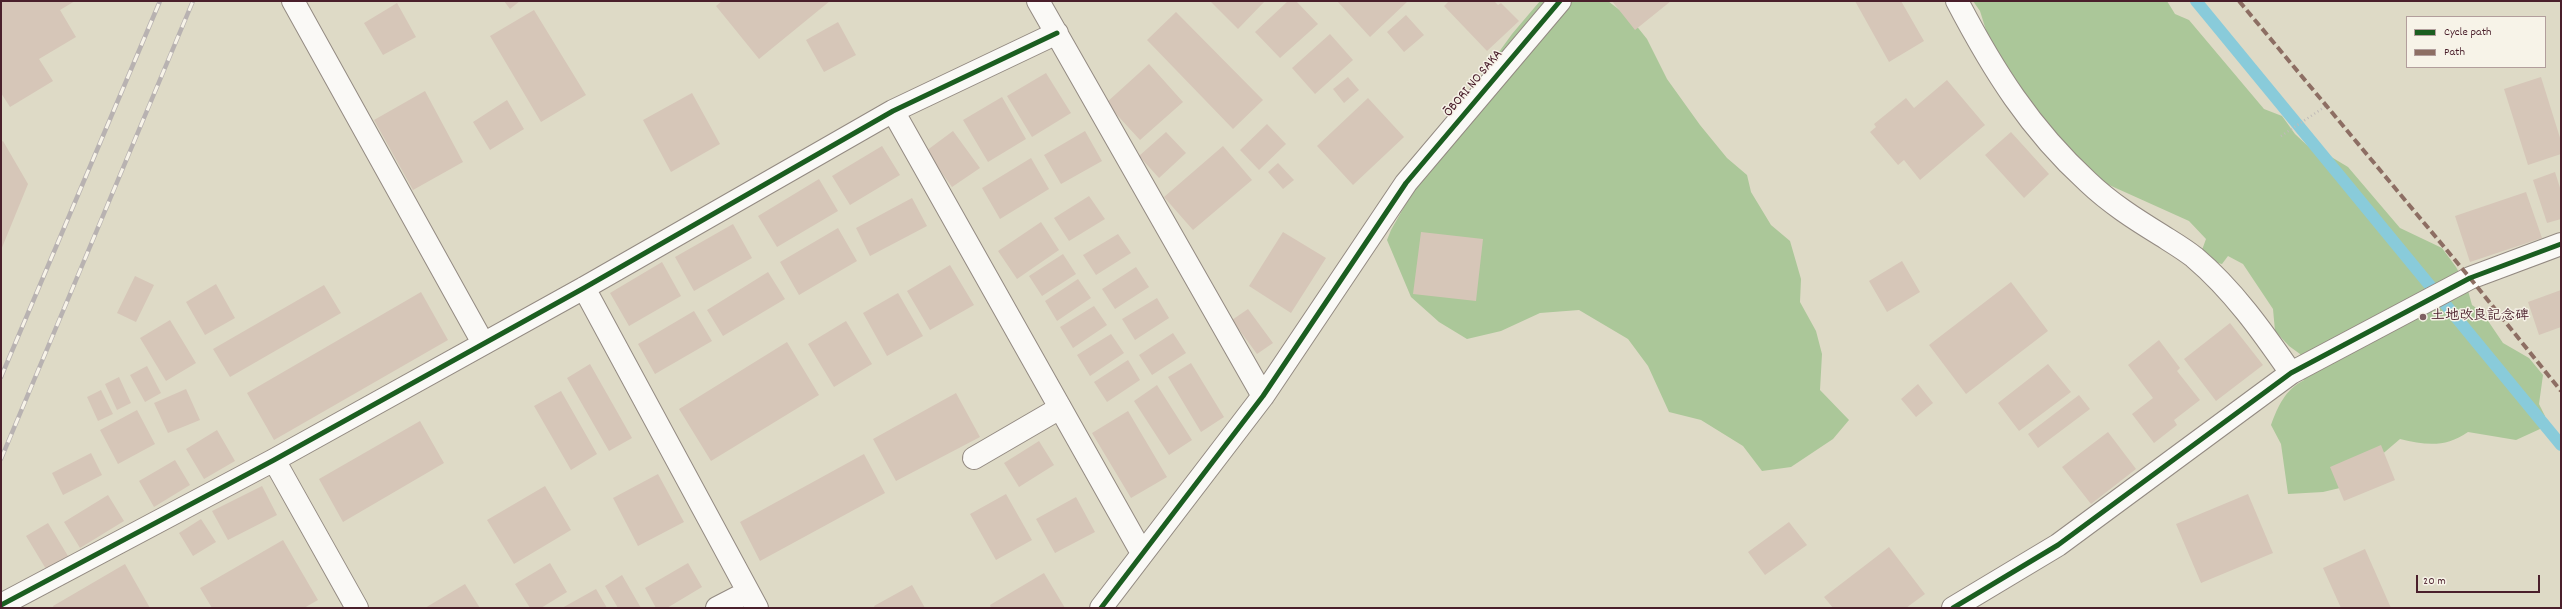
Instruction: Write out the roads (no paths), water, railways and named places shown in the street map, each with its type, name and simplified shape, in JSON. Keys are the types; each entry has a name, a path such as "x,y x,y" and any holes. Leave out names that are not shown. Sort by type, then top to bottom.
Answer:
{"street":[{"path":"293,1 483,343"},
{"path":"1038,1 1263,396"},
{"name":"ŌBORI NO SAKA","path":"1101,608 1263,396 1406,183 1560,1"},
{"path":"1957,1 2013,99 2048,142 2088,182 2120,209 2193,256 2225,287 2259,327 2291,373"},
{"path":"1,605 274,460 584,288 894,111 1057,33"},
{"path":"894,111 1142,553"},
{"path":"1953,608 2058,545 2291,373 2422,302 2504,264 2561,244"},
{"path":"584,288 752,600 717,608"},
{"path":"974,458 1060,408"},
{"path":"274,460 357,608"}],"waterway":[{"path":"2196,1 2561,445"}],"railway":[{"path":"1,377 160,1"},
{"path":"1,459 193,1"}],"place":[{"name":"土地改良記念碑","path":"2423,317"}]}
